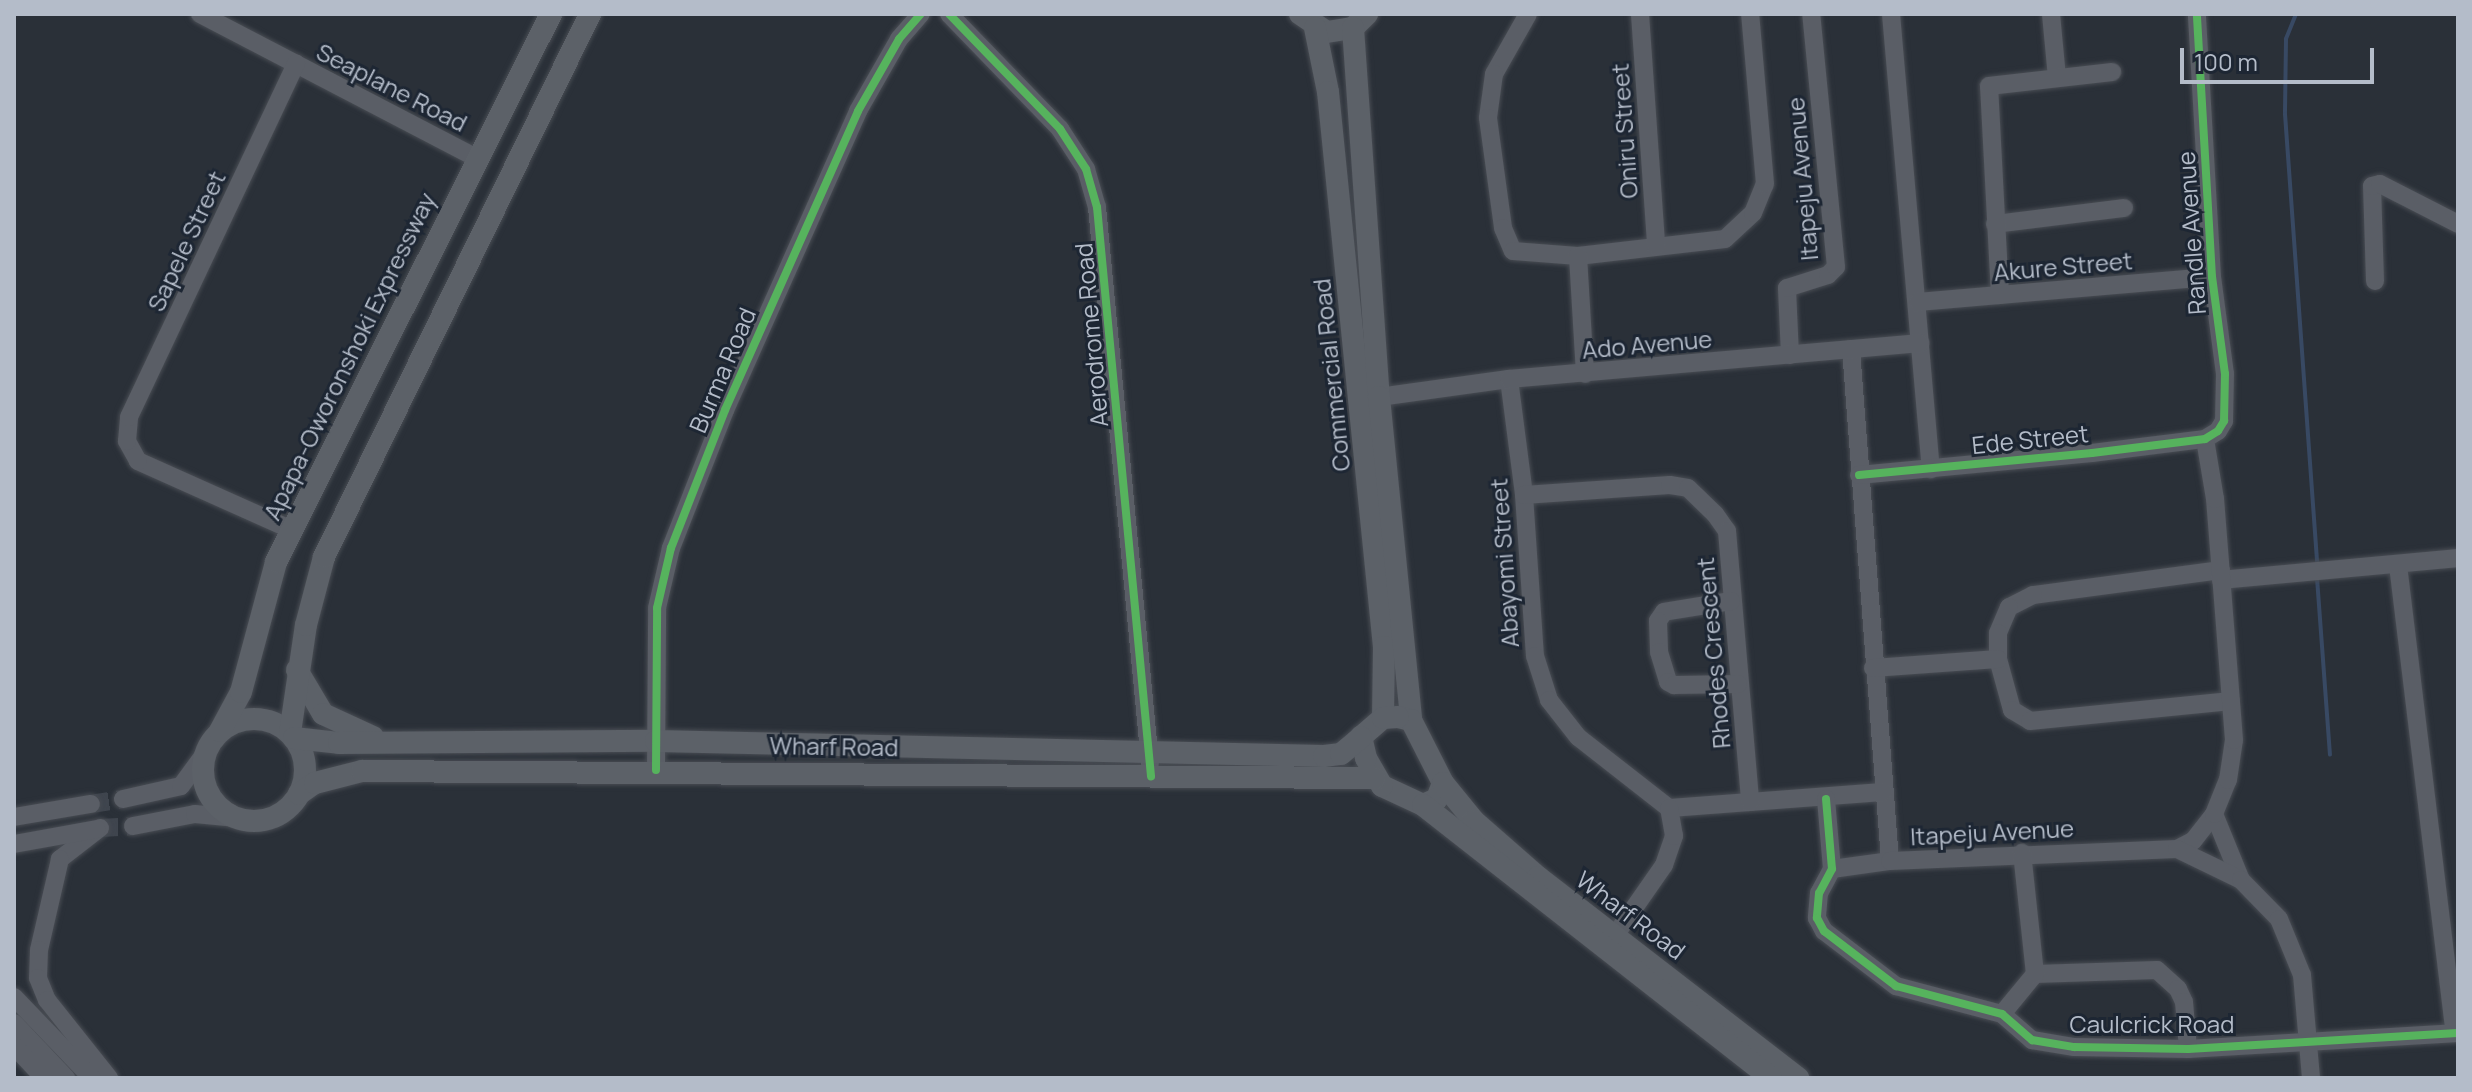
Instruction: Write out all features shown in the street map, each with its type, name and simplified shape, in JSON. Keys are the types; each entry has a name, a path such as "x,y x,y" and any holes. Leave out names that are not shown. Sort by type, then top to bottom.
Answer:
{"main road":[{"name":"Apapa-Oworonshoki Expressway","path":"220,731 241,692 249,646 276,562 551,14"},
{"path":"292,736 263,719 233,723 220,731 206,752 202,768 208,791 223,810 237,818 278,815 299,794 304,775 292,736 297,670 324,557 590,14"},
{"path":"1307,21 1327,32 1360,21"},
{"name":"Commercial Road","path":"1307,21 1328,92 1384,647 1383,718"},
{"name":"Commercial Road","path":"1360,21 1379,397 1411,720"},
{"path":"297,670 331,721 389,743"},
{"path":"1383,718 1411,720"},
{"name":"Wharf Road","path":"292,736 389,743 656,741 1324,756 1341,754 1383,718"},
{"name":"Wharf Road","path":"1411,720 1443,783 1474,821 1538,877 1616,934 1798,1078"},
{"path":"1361,737 1375,778"},
{"name":"Wharf Road","path":"299,794 315,783 362,771 656,770 1375,778 1423,805 1771,1078"},
{"path":"1423,805 1437,799 1443,783"}],"street":[{"name":"Seaplane Road","path":"200,14 477,158"},
{"name":"Burma Road","path":"656,770 657,608 671,548 725,410 858,111 899,39 921,14"},
{"name":"Aerodrome Road","path":"949,14 1060,129 1086,169 1097,207 1106,252 1151,776"},
{"path":"1528,14 1494,74 1488,118 1503,228 1513,251 1578,256 1725,239 1765,194 1750,14"},
{"name":"Oniru Street","path":"1640,14 1656,245"},
{"name":"Itapeju Avenue","path":"1790,355 1787,288 1828,275 1836,267 1811,14"},
{"path":"2051,14 2057,77"},
{"name":"Randle Avenue","path":"2197,14 2212,277 2225,374 2224,421 2205,439"},
{"path":"1896,15 1931,469"},
{"name":"Sapele Street","path":"292,530 138,461 127,441 129,417 296,64"},
{"path":"2000,295 1989,86 2112,72"},
{"path":"2375,281 2372,186 2380,184 2458,224"},
{"path":"1995,224 2124,208"},
{"path":"1578,256 1585,374"},
{"name":"Akure Street","path":"1918,302 2212,277"},
{"name":"Ado Avenue","path":"1379,397 1509,379 1920,343"},
{"name":"Itapeju Avenue","path":"1851,349 1890,861 2022,853 2177,849 2241,880 2279,919 2294,948 2311,1078"},
{"name":"Abayomi Street","path":"1509,379 1524,495 1535,656 1549,700 1578,737 1669,808"},
{"path":"2177,849 2193,841 2214,814 2232,754 2221,575 2205,439"},
{"name":"Ede Street","path":"1859,475 2205,439"},
{"name":"Rhodes Crescent","path":"1524,495 1688,488 1727,531 1750,802"},
{"path":"2231,701 2030,721 2012,710 1998,659 1998,633 2009,607 2033,595 2221,575 2398,565 2458,558"},
{"path":"2398,565 2456,1033"},
{"path":"1731,601 1664,612 1658,621 1659,652 1668,682 1674,685 1738,684"},
{"path":"1873,668 1998,659"},
{"path":"123,799 181,786 206,752"},
{"path":"1616,934 1664,865 1674,836 1669,808 1826,799 1883,792"},
{"name":"Caulcrick Road","path":"1826,799 1832,869 1819,893 1817,918 1832,939 1896,986 2002,1014 2032,1040 2074,1047 2188,1049 2306,1038 2456,1033"},
{"path":"14,817 91,804"},
{"path":"133,826 195,814 237,818"},
{"path":"2214,814 2241,880"},
{"path":"14,844 100,828 60,859 39,950 38,978 47,1000 109,1078"},
{"path":"2002,1014 2035,974 2022,853"},
{"path":"1832,869 1890,861"},
{"path":"2035,974 2157,970 2178,989 2184,1002 2188,1049"},
{"path":"14,997 92,1078"},
{"path":"14,1023 66,1078"},
{"path":"14,1046 44,1078"}],"waterway":[{"path":"2296,14 2286,39 2285,114 2317,565"},
{"path":"2317,578 2330,755"}],"tunnel":[{"path":"91,804 123,799"},
{"path":"100,828 133,826"}],"cycle path":[{"path":"656,770 657,608 671,548 725,410 858,111 899,39 921,14"},
{"path":"949,14 1060,129 1086,169 1097,207 1151,776"},
{"path":"1859,475 2092,453 2205,439 2218,431 2224,421 2225,374 2212,277 2197,14"},
{"path":"1826,799 1832,869 1819,893 1817,918 1824,931 1896,986 2002,1014 2032,1040 2074,1047 2188,1049 2458,1033"}]}
